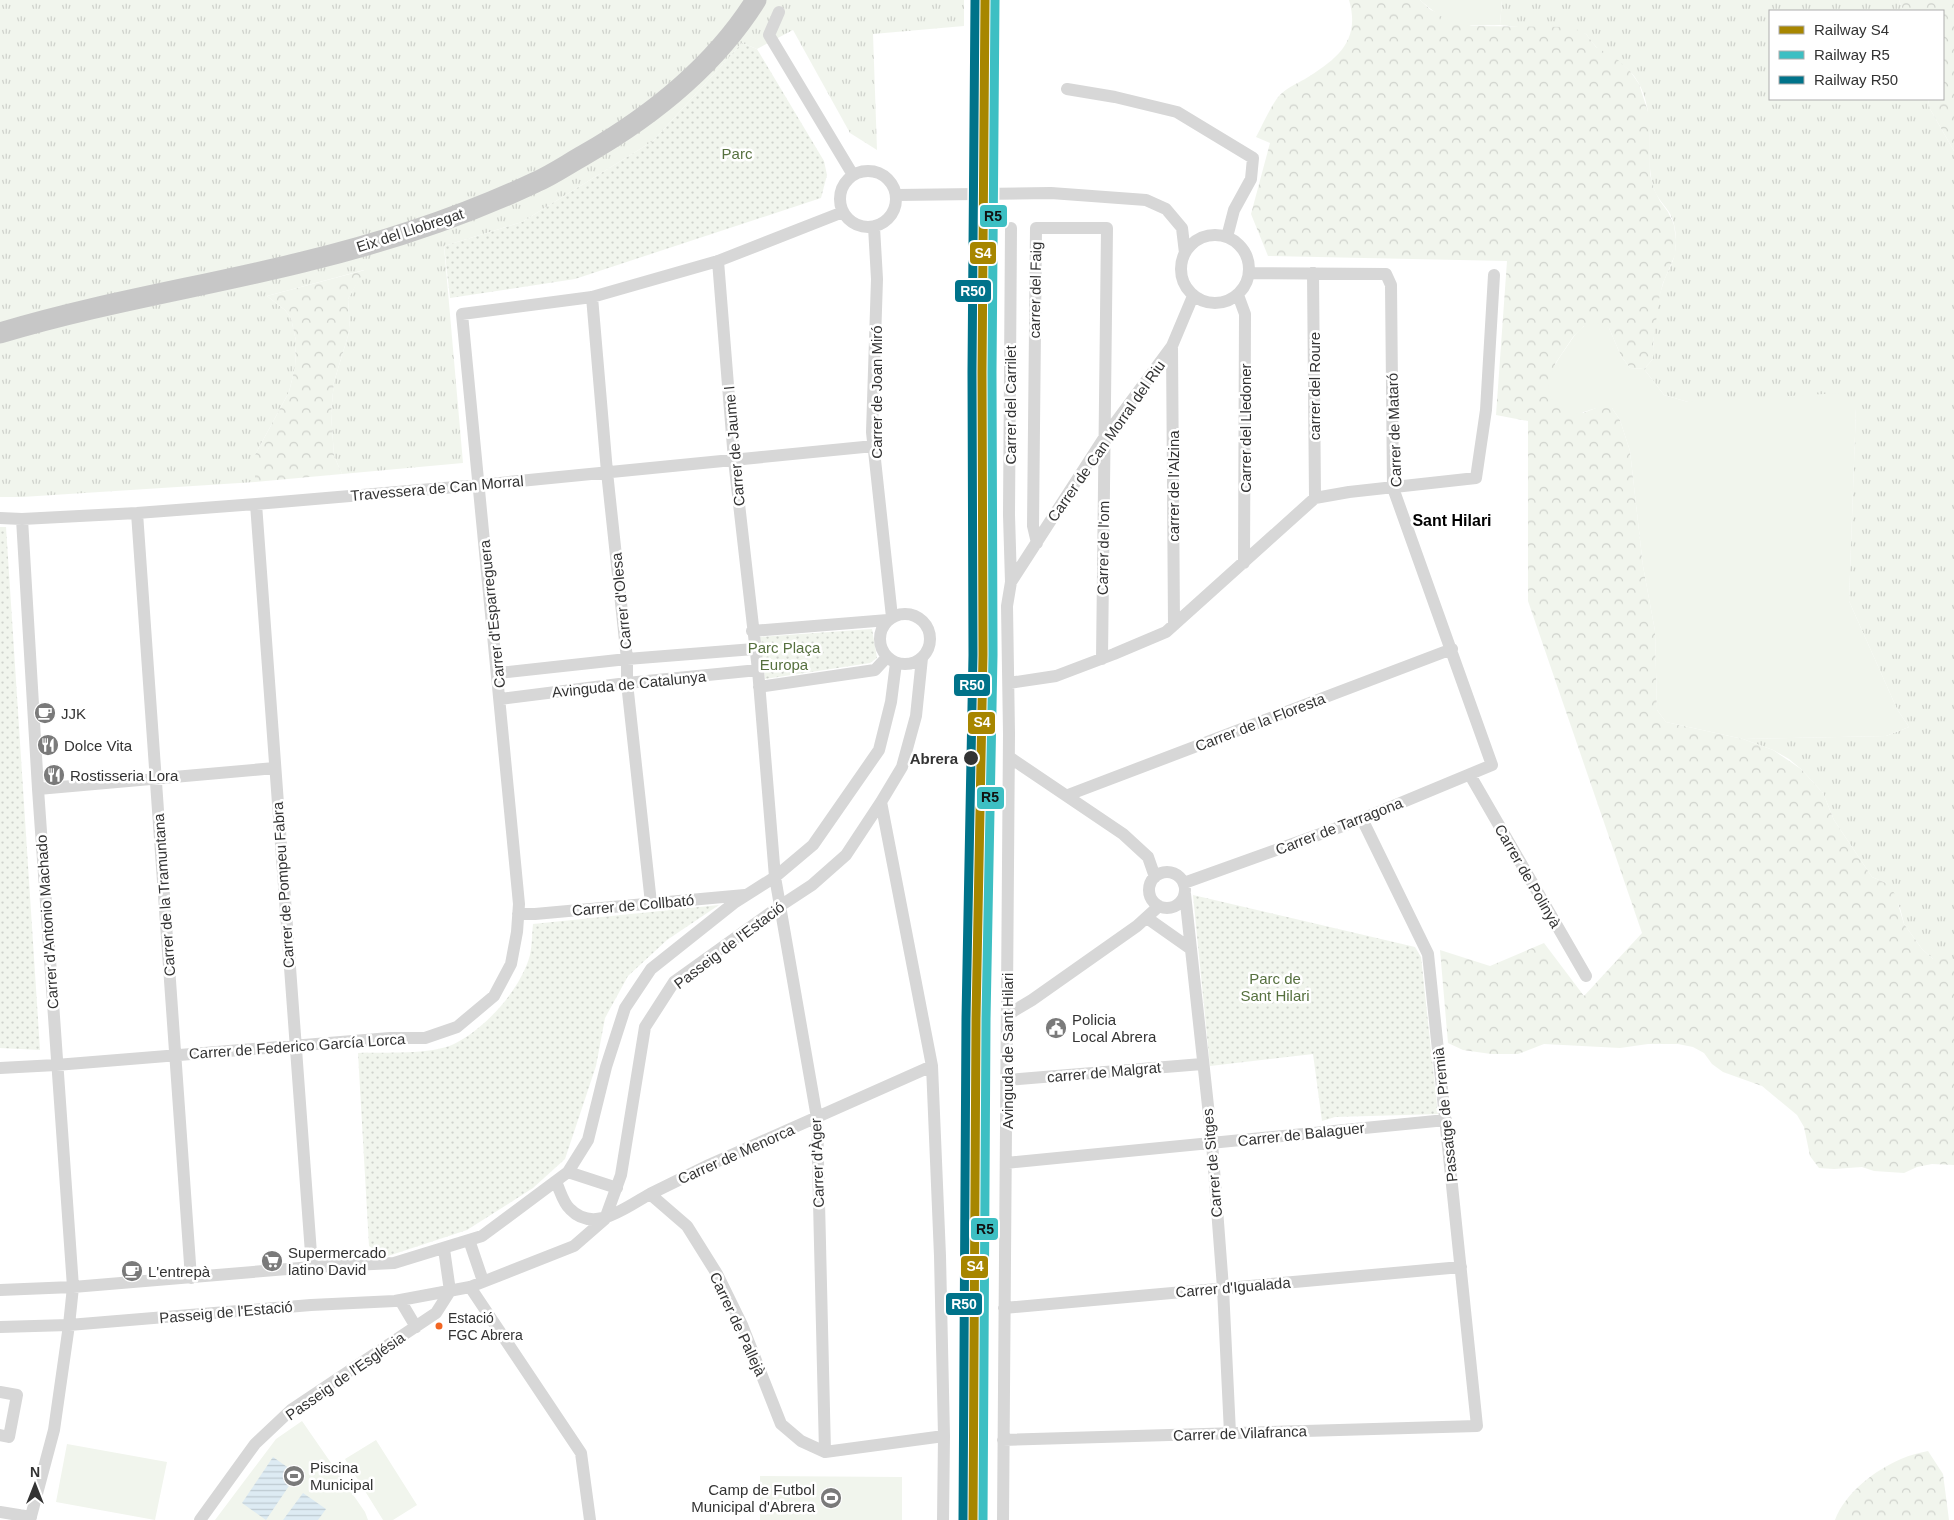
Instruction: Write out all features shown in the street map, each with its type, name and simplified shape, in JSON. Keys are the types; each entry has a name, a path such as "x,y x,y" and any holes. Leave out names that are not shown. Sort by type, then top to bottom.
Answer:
{"highway":[{"name":"Eix del Llobregat","path":"0,321 91,297 224,268 378,228 466,199 507,183 547,164 589,139 669,81 715,33 740,0"},
{"name":"Eix del Llobregat","path":"0,333 43,320 304,262 455,217 538,182 624,132 671,97 704,66 744,18 756,0"}],"street":[{"path":"779,12 768,35 853,175"},
{"path":"1067,90 1115,97 1177,112 1253,158 1251,179 1234,210 1227,237"},
{"path":"862,171 874,171 884,175 893,186 896,195 895,208 890,217 874,227 861,227 852,222 843,212 840,204 840,192 844,183 853,175 862,171"},
{"path":"896,195 1050,193 1146,200 1166,208 1182,228 1185,253"},
{"path":"592,297 718,260 843,212"},
{"name":"Carrer de Joan Miró","path":"874,227 877,279 872,432 890,619"},
{"name":"Carrer del Carrilet","path":"1011,228 1009,515 1011,582"},
{"name":"carrer del Faig","path":"1037,543 1033,526 1036,228 1107,228 1104,438"},
{"path":"1218,235 1227,237 1237,243 1244,251 1249,262 1250,273 1246,285 1238,295 1228,302 1216,304 1204,302 1193,296 1186,287 1181,276 1181,264 1185,253 1199,239 1218,235"},
{"name":"Carrer de Jaume I","path":"718,260 734,460 759,687"},
{"name":"Carrer de Mataró","path":"1250,273 1386,274 1391,285 1393,488 1492,765"},
{"name":"carrer del Roure","path":"1314,274 1315,498"},
{"path":"1008,683 1056,676 1166,632 1315,498 1476,478 1486,410 1494,275"},
{"name":"Carrer del Lledoner","path":"1238,295 1245,314 1244,563"},
{"name":"Carrer de Can Morral del Riu","path":"1011,582 1104,438 1172,346 1193,296"},
{"name":"Carrer d'Esparreguera","path":"518,914 519,904 498,673 462,314 592,297"},
{"name":"Carrer d'Olesa","path":"592,297 607,472 627,659 627,683 651,904"},
{"name":"carrer de l'Alzina","path":"1172,346 1174,625"},
{"name":"Carrer de l'om","path":"1102,659 1104,438"},
{"name":"Travessera de Can Morral","path":"0,518 22,519 137,513 256,504 874,446"},
{"name":"Carrer de Pompeu Fabra","path":"256,504 312,1267"},
{"name":"Carrer de la Tramuntana","path":"137,513 191,1278"},
{"name":"Carrer d'Antonio Machado","path":"22,519 56,1065 73,1287 54,1430 30,1519"},
{"name":"Avinguda de Sant Hilari","path":"1003,1520 1009,756 1008,606 1011,582"},
{"path":"752,631 890,619 900,614 916,616 928,628 930,644 922,658 910,664 891,660 875,670 759,687 776,877"},
{"path":"890,619 880,635 880,643 891,660"},
{"name":"Avinguda de Catalunya","path":"498,673 627,659 754,649"},
{"name":"Carrer de la Floresta","path":"1068,795 1452,649"},
{"name":"Passeig de l'Estació","path":"0,1327 69,1325 311,1305 400,1300 470,1287 574,1246 605,1219 617,1188 621,1175 645,1027 674,982 812,885 846,855 882,802 902,767 916,716 922,658"},
{"name":"Passeig de l'Estació","path":"0,1290 73,1287 312,1267 394,1263 482,1236 568,1172 588,1140 606,1067 625,1008 651,969 734,903 776,877 813,845 879,750 891,702 891,660"},
{"name":"Avinguda de Catalunya","path":"500,700 627,683 758,670"},
{"path":"1009,756 1123,834 1148,857 1155,877"},
{"name":"Carrer de Tarragona","path":"1184,888 1362,819 1492,765"},
{"path":"38,789 275,768"},
{"name":"Carrer de Polinyà","path":"1470,775 1586,976"},
{"path":"882,802 932,1066 940,1256 944,1436 943,1520"},
{"name":"Passatge de Premià","path":"1362,819 1428,954 1477,1426"},
{"path":"1171,872 1176,875 1184,888 1180,903 1164,908 1154,903 1149,893 1149,887 1155,877 1171,872"},
{"name":"Carrer d'Àger","path":"776,877 817,1118 825,1452"},
{"name":"Carrer de Sitges","path":"1184,888 1212,1143 1223,1288 1230,1433"},
{"name":"Carrer de Collbató","path":"518,914 651,904 748,894"},
{"path":"1007,1015 1032,1000 1147,918 1159,906"},
{"name":"Carrer de Federico García Lorca","path":"0,1068 390,1038 424,1038 457,1027 494,996 511,964 517,932 518,914"},
{"path":"1147,918 1191,949"},
{"name":"carrer de Malgrat","path":"1006,1080 1202,1064"},
{"name":"Carrer de Menorca","path":"650,1194 709,1165 932,1066"},
{"name":"Carrer de Balaguer","path":"1006,1163 1446,1120"},
{"path":"568,1172 617,1188"},
{"path":"556,1182 569,1209 584,1219 605,1219 650,1194"},
{"name":"Carrer de Pallejà","path":"650,1194 687,1226 717,1274 742,1325 781,1424 801,1442 825,1452"},
{"path":"469,1240 483,1281"},
{"path":"444,1249 450,1291"},
{"name":"Carrer d'Igualada","path":"1004,1308 1461,1267"},
{"path":"470,1287 581,1453 590,1520"},
{"name":"Passeig de l'Església","path":"200,1520 254,1444 291,1410 436,1313 450,1291"},
{"name":"Passeig de l'Església","path":"400,1300 416,1326"},
{"path":"0,1392 16,1395 9,1437 0,1435"},
{"name":"Carrer de Vilafranca","path":"1003,1440 1477,1426"},
{"path":"825,1452 944,1436"},
{"path":"0,1512 30,1519"}],"green space":[{"path":"0,0 964,0 964,26 873,34 877,150 850,133 793,30 757,49 742,43 653,141 522,222 444,246 463,463 342,474 334,456 331,413 334,382 350,329 348,299 364,270 267,296 285,310 291,318 296,341 295,367 289,392 255,455 255,482 0,497"},
{"path":"1349,0 1420,0 1431,10 1472,26 1572,27 1586,34 1596,47 1618,60 1630,71 1639,84 1649,115 1650,174 1654,189 1674,225 1676,240 1675,255 1663,283 1659,299 1653,359 1644,369 1630,368 1621,356 1609,328 1584,326 1573,337 1555,364 1583,413 1596,408 1612,408 1620,420 1630,451 1643,566 1655,631 1657,710 1666,722 1743,739 1773,750 1801,769 1823,793 1834,820 1872,877 1886,883 1895,894 1904,924 1922,949 1933,959 1954,959 1954,1165 1932,1164 1917,1167 1904,1173 1874,1171 1862,1167 1819,1168 1810,1156 1804,1127 1797,1115 1762,1086 1723,1072 1712,1064 1704,1053 1693,1047 1678,1044 1648,1044 1620,1048 1544,1044 1518,1054 1491,1054 1463,1050 1448,1043 1440,950 1490,966 1544,943 1584,996 1642,933 1528,601 1528,421 1496,415 1507,261 1268,256 1251,214 1270,143 1256,137 1279,96 1288,88 1327,64 1344,47 1352,27"},
{"path":"1420,0 1502,0 1500,25 1464,25 1456,23 1440,16"},
{"path":"1502,0 1899,0 1903,10 1769,10 1769,100 1928,100 1930,109 1954,151 1954,959 1933,959 1922,949 1904,924 1900,908 1886,883 1872,877 1834,820 1823,793 1801,769 1789,759 1773,750 1743,739 1886,736 1909,727 1897,709 1849,601 1856,407 1688,402 1664,395 1644,369 1653,359 1656,311 1664,280 1672,264 1676,237 1675,227 1669,212 1658,197 1653,186 1649,120 1644,95 1631,72 1599,49 1586,34 1500,25"},
{"path":"1899,0 1954,0 1954,151 1930,109 1928,100 1944,100 1944,10 1903,10"},
{"name":"Parc","path":"742,43 757,49 824,161 827,175 821,198 575,279 450,298 444,246 522,222 653,141"},
{"path":"365,270 348,299 350,329 334,382 331,413 334,456 342,474 255,482 255,455 289,392 295,367 296,341 291,318 285,310 267,296"},
{"path":"1597,323 1609,328 1621,356 1630,368 1644,369 1664,395 1688,402 1840,393 1856,407 1849,601 1897,709 1909,727 1886,736 1743,739 1666,722 1657,710 1655,631 1643,566 1630,451 1620,420 1612,408 1597,408 1578,413 1567,412 1557,406 1551,398 1549,390 1551,373 1560,356 1578,331 1584,326"},
{"path":"0,527 6,527 40,1050 0,1048"},
{"name":"Parc Plaça Europa","path":"872,629 877,658 870,663 765,679 760,637"},
{"name":"Parc de Sant Hilari","path":"1193,895 1415,947 1421,957 1438,1114 1335,1117 1322,1121 1313,1054 1210,1066"},
{"path":"719,905 667,940 628,976 605,1018 596,1066 565,1159 533,1188 467,1230 385,1257 369,1246 358,1053 408,1052 444,1048 478,1029 500,1007 519,981 530,955 533,924"},
{"name":"Piscina Municipal","path":"302,1421 365,1512 368,1520 215,1520 276,1439"},
{"path":"376,1440 417,1505 393,1520 383,1520 345,1459"},
{"path":"67,1444 167,1462 155,1520 56,1502"},
{"path":"1928,1451 1943,1474 1949,1520 1835,1520 1853,1492 1871,1476 1901,1459"},
{"name":"Camp de Futbol Municipal d'Abrera","path":"760,1476 902,1477 902,1520 760,1520"}],"shaded area":[{"path":"273,1457 297,1474 266,1520 242,1503"},
{"path":"303,1493 326,1509 318,1520 283,1520"}],"rail line":[{"name":"R50","path":"963,1520 966,1019 973,655 972,372 975,0"},
{"name":"S4","path":"973,1520 976,1019 983,655 982,372 985,0"},
{"name":"R5","path":"983,1520 986,1019 993,655 992,372 995,0"}],"place":[{"name":"JJK","path":"45,713"},
{"name":"Dolce Vita","path":"48,745"},
{"name":"Abrera","path":"971,758"},
{"name":"Rostisseria Lora","path":"54,775"},
{"name":"Policia Local Abrera","path":"1056,1028"},
{"name":"Supermercado latino David","path":"272,1261"},
{"name":"L'entrepà","path":"132,1271"},
{"name":"Estació FGC Abrera","path":"439,1326"},
{"name":"Piscina Municipal","path":"294,1476"},
{"name":"Camp de Futbol Municipal d'Abrera","path":"831,1498"}],"district":[{"name":"Sant Hilari","path":"1452,520"}]}
